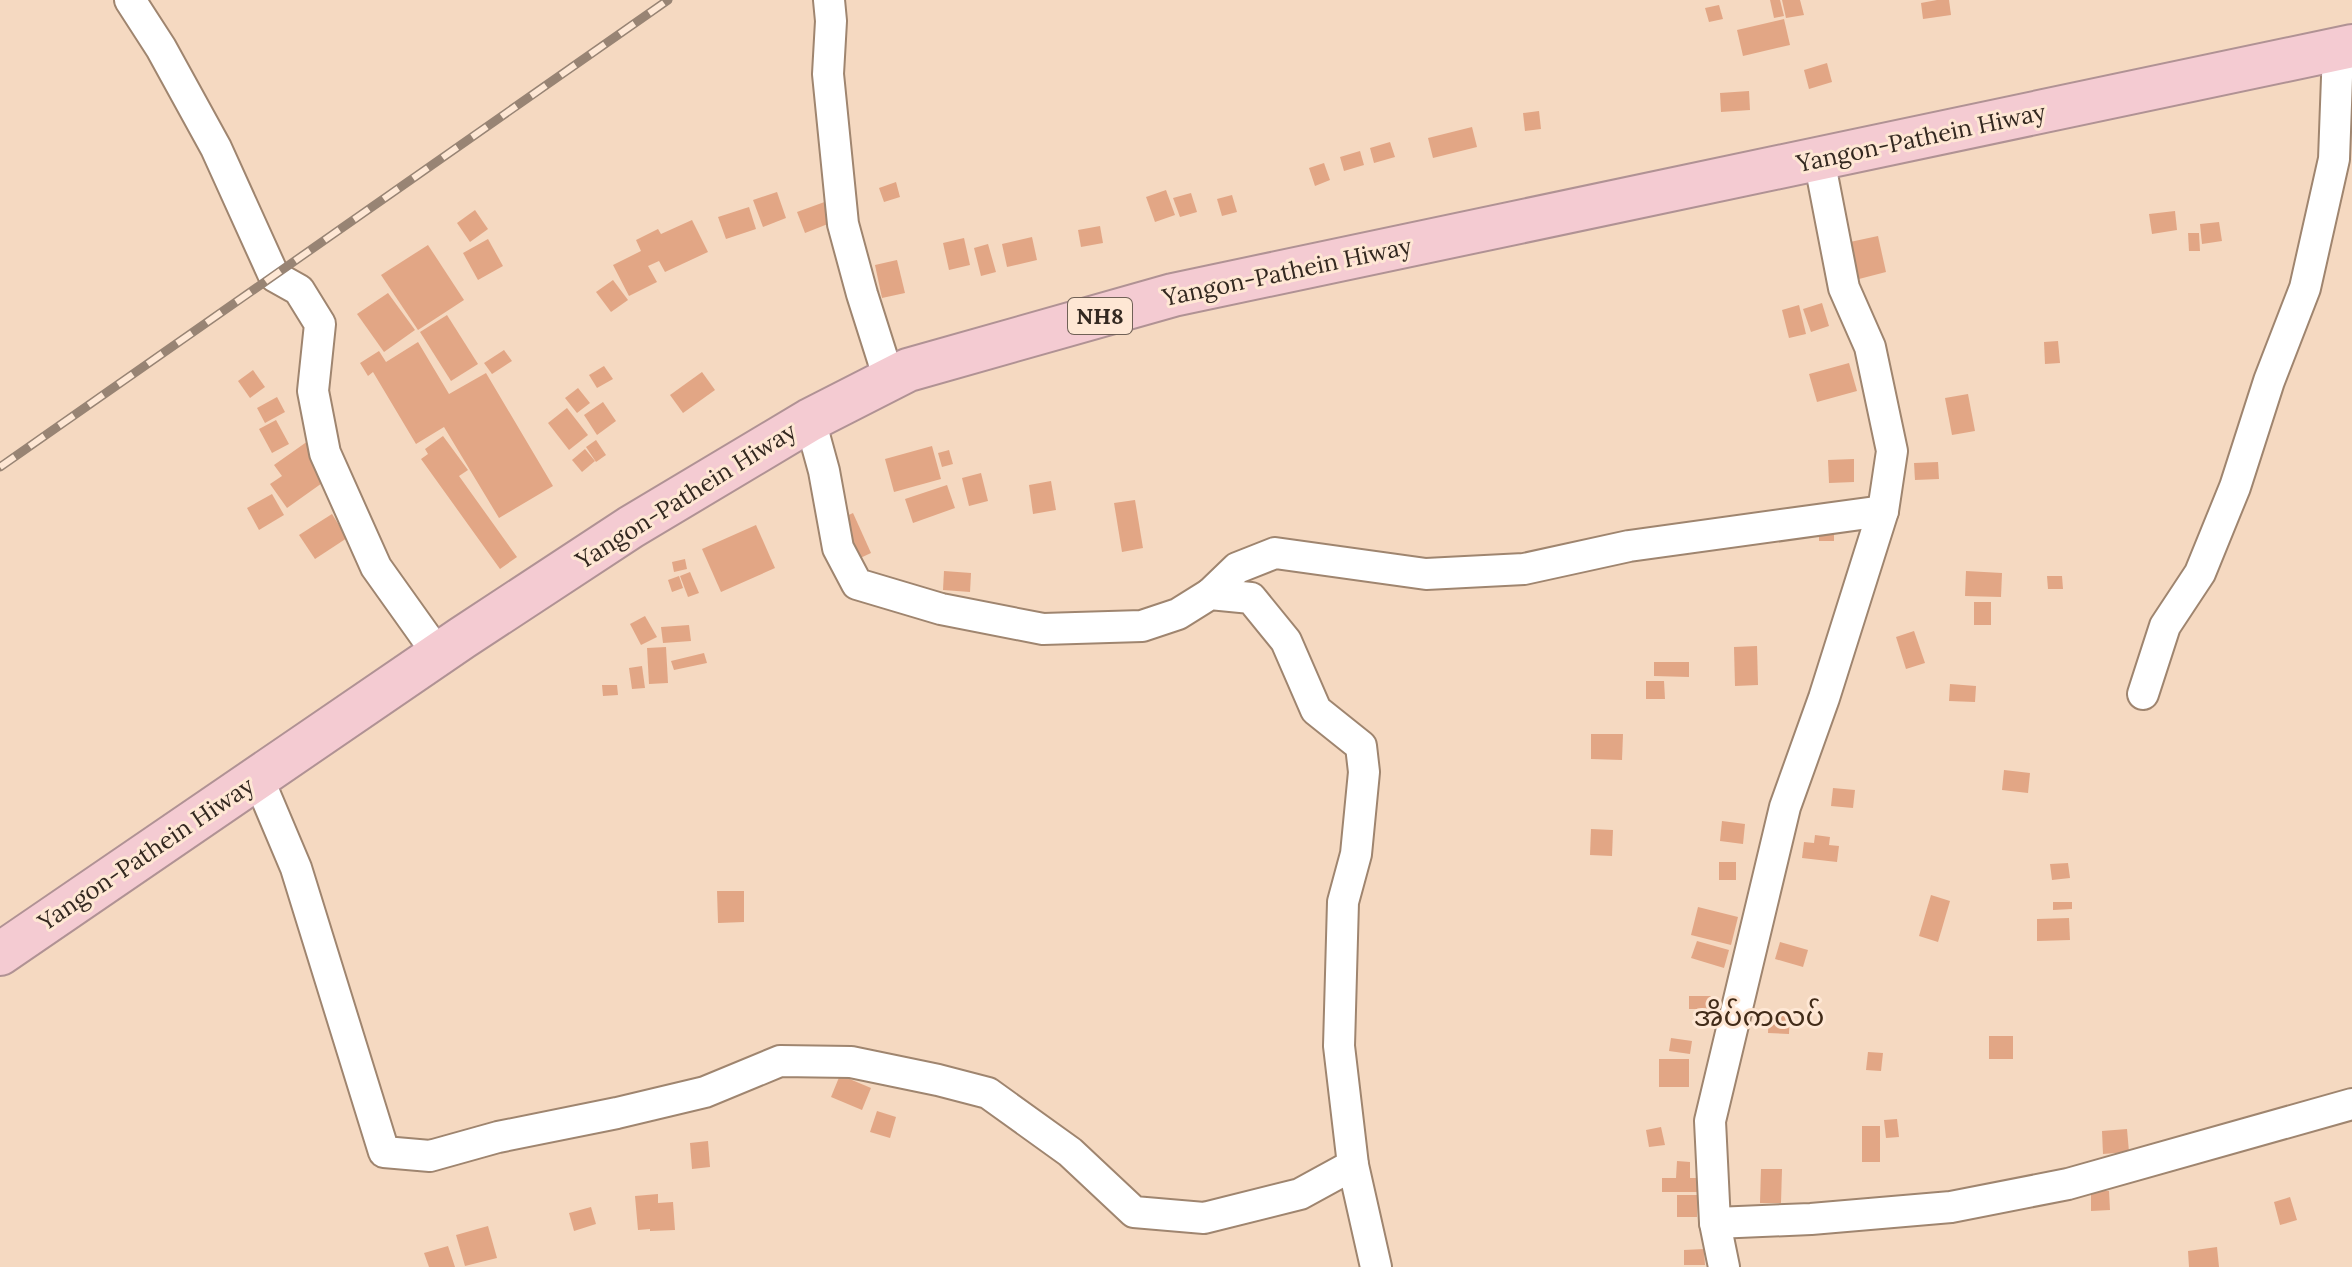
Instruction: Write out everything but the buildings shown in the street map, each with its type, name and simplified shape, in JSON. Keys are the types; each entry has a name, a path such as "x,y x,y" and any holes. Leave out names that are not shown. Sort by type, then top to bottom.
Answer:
{"highway":[{"name":"Yangon-Pathein Hiway","path":"0,954 438,654 631,527 810,420 908,370 1173,295 2345,48"}],"street":[{"path":"130,0 161,48 216,148 274,276 299,290 320,324 313,391 325,453 376,567 438,654"},
{"path":"829,0 828,74 843,224 889,379"},
{"path":"2143,694 2165,626 2200,573 2235,487 2269,381 2305,288 2334,159 2345,48"},
{"path":"1724,1267 1715,1223 1710,1121 1785,807 1824,698 1883,511 1892,451 1870,347 1844,288 1819,159"},
{"path":"810,420 824,471 838,548 857,584 941,609 1043,629 1142,626 1178,614 1210,594 1237,568 1275,553 1426,574 1524,569 1629,546 1883,511"},
{"path":"1210,594 1251,598 1286,641 1316,710 1361,746 1364,772 1356,854 1343,902 1339,1046 1353,1165 1376,1267"},
{"path":"258,778 296,868 384,1152 430,1156 498,1137 705,1092 780,1061 851,1062 988,1093 1070,1152 1134,1212 1204,1218 1300,1194 1353,1165"},
{"path":"1715,1223 1811,1219 1951,1207 2068,1184 2352,1104"}],"railway":[{"path":"0,467 668,0"}],"district":[{"name":"အိပ်ကလပ်","path":"1759,1016"}]}
